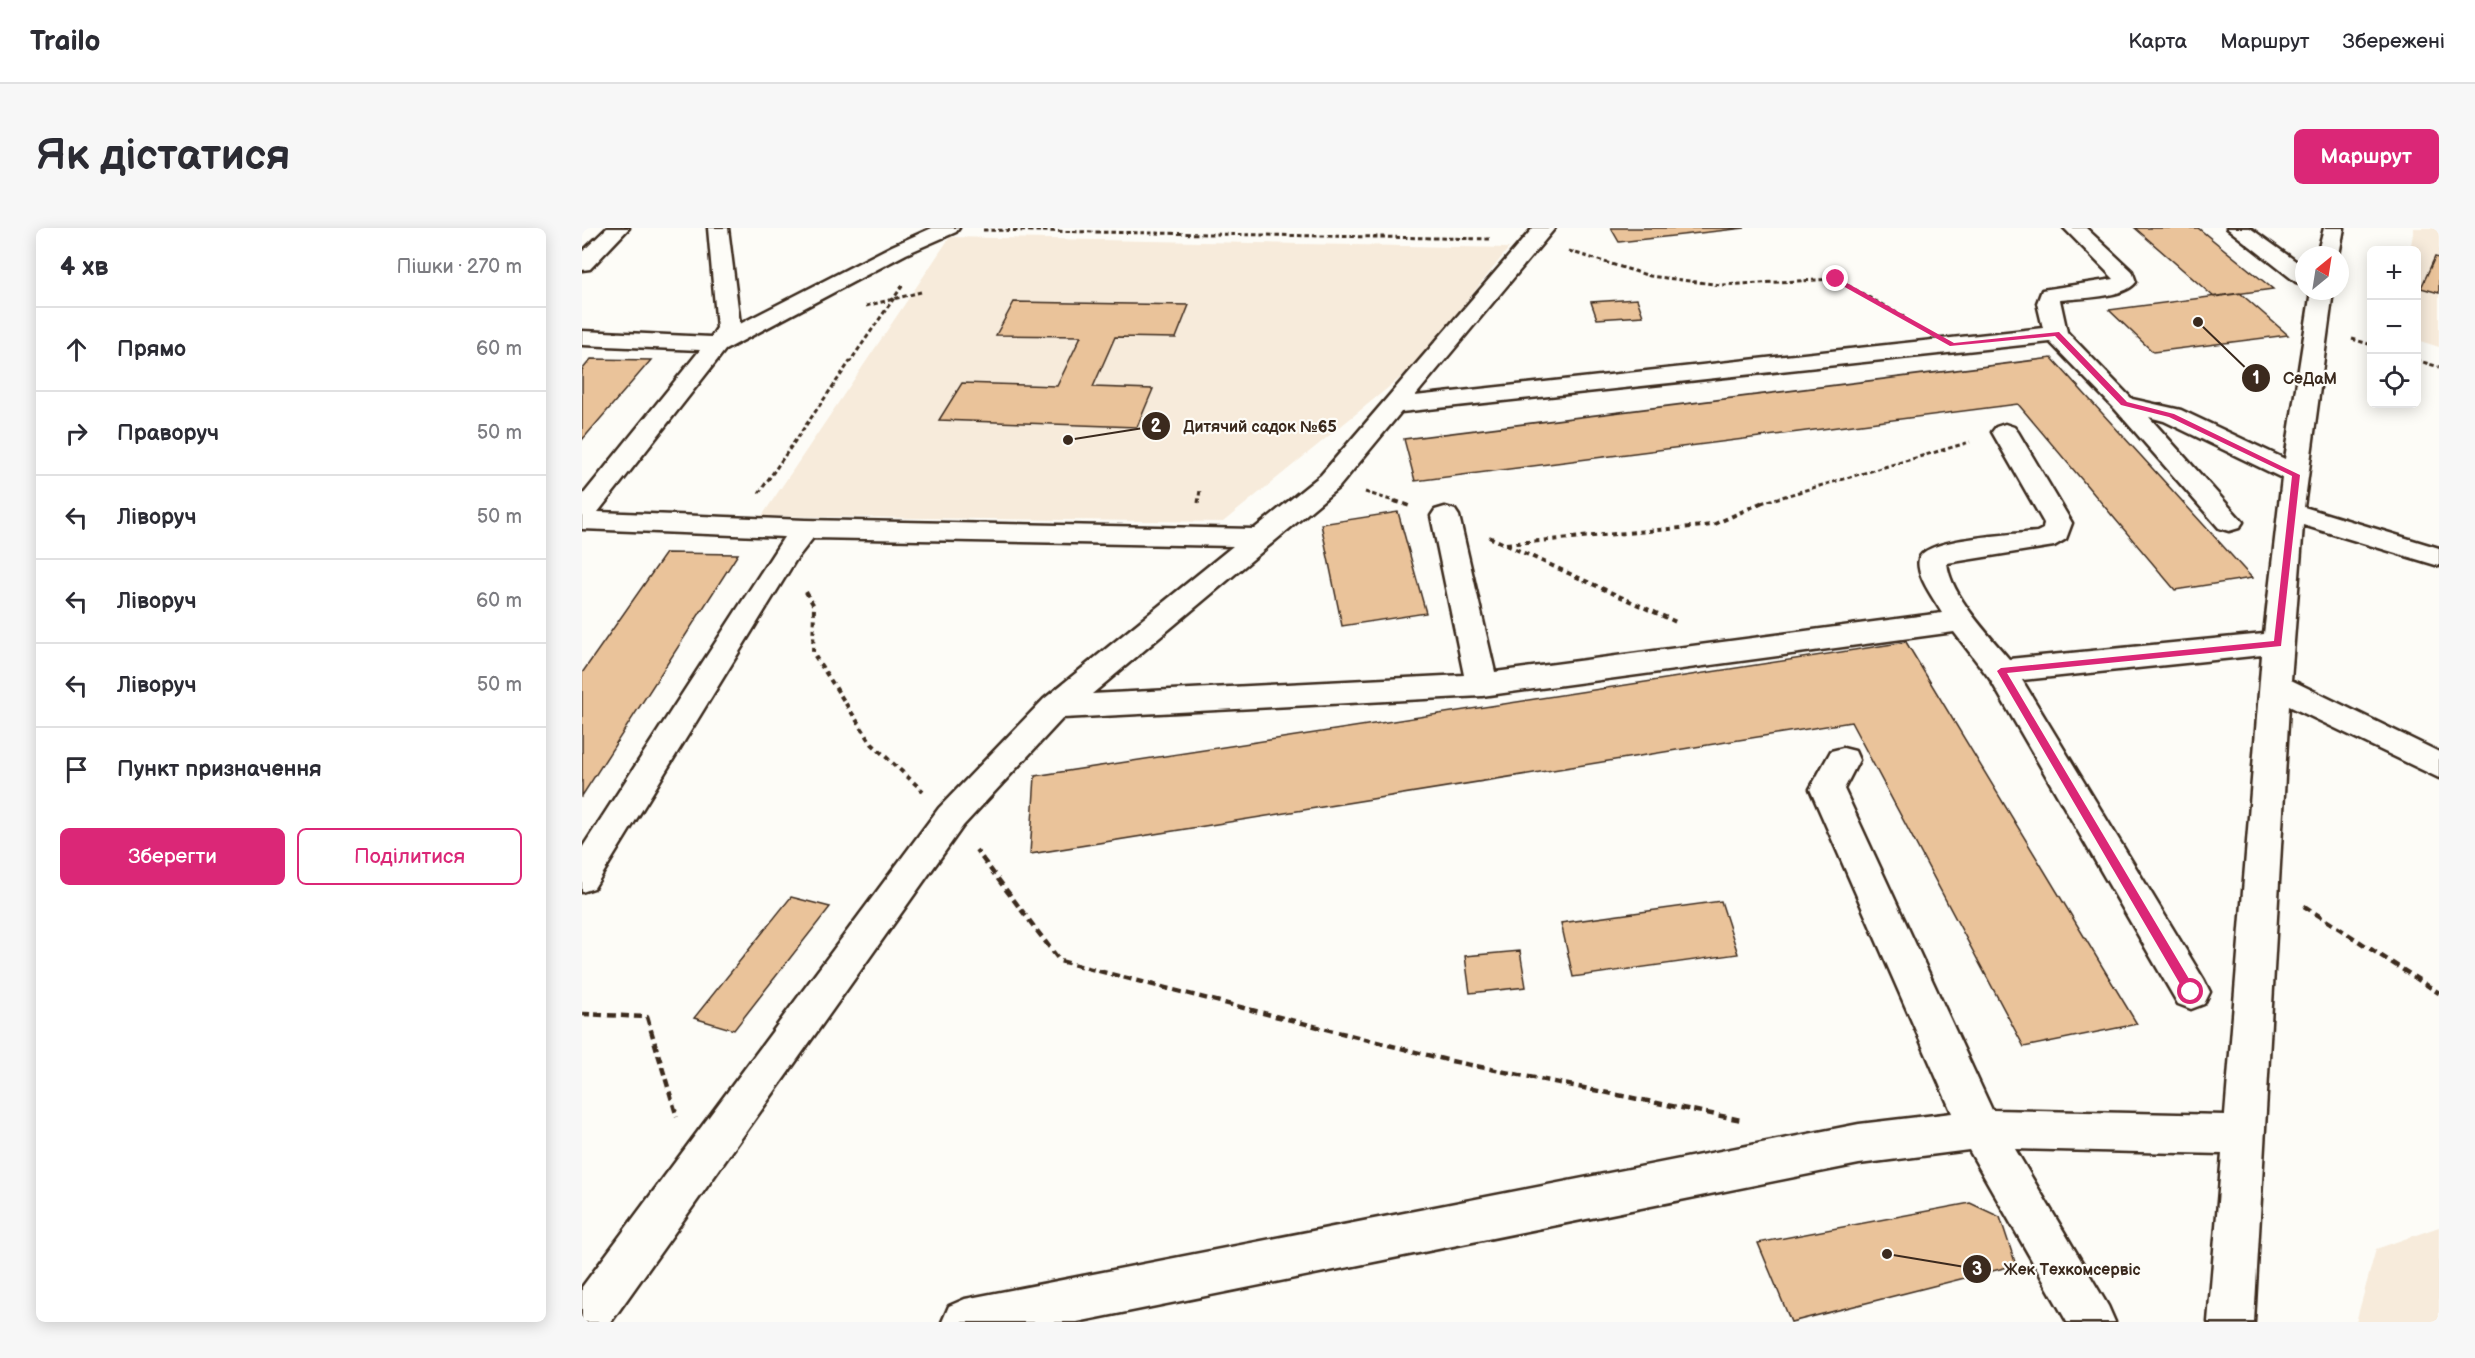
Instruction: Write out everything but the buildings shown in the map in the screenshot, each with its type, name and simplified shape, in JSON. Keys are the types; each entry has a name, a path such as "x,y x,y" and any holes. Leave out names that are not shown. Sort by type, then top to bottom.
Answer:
{"lane":[{"path":"582,264 619,228"},
{"path":"582,514 720,344 729,329 718,228"},
{"path":"2074,228 2124,276 2124,282 2116,287 2050,295 2048,303 2056,334 2124,404 2229,522"},
{"path":"2237,228 2295,270"},
{"path":"2330,246 2334,228"},
{"path":"582,338 720,344 888,256 947,229"},
{"path":"584,1322 951,817 1055,707 1330,481 1538,234"},
{"path":"2231,1322 2278,643 2290,512 2321,300"},
{"path":"1395,405 2056,334"},
{"path":"2124,404 2172,416 2296,475"},
{"path":"2006,432 2058,522 2056,533 2044,540 1945,552 1933,559 1934,572 1961,621 2001,671 2191,992"},
{"path":"2290,512 2439,557"},
{"path":"1445,516 1482,685"},
{"path":"582,520 805,529 1262,538"},
{"path":"582,878 784,555 805,529"},
{"path":"1055,707 1482,685 1961,621"},
{"path":"2001,671 2278,643"},
{"path":"2276,686 2439,766"},
{"path":"1843,760 1827,789 1980,1129 2092,1322"},
{"path":"965,1322 1859,1144 1980,1129 2244,1135"}],"path":[{"path":"736,526 893,299 947,229 1538,234 1650,276 1721,285 1836,279 1953,345"},
{"path":"2421,362 2439,367"},
{"path":"1506,544 1713,525 1770,499 2006,432"},
{"path":"1330,481 1445,516 1738,650"},
{"path":"784,555 814,606 813,653 872,744 951,817 1060,961 1451,1061 1743,1120"},
{"path":"2304,906 2439,993"},
{"path":"582,1014 647,1017 693,1172"}],"shaded area":[{"path":"2414,228 2439,228 2439,347 2421,341 2421,246 2411,246"},
{"path":"950,237 1509,248 1416,365 1223,522 762,516"},
{"path":"2439,1227 2439,1322 2356,1322 2376,1249"}],"place":[{"name":"СеДаМ","path":"2198,322"},
{"name":"Дитячий садок №65","path":"1068,440"},
{"name":"Жек Техкомсервіс","path":"1887,1254"}],"route":[{"path":"1836,279 1953,345 2056,334 2124,404 2172,416 2296,475 2290,512 2278,643 2001,671 2191,992"}]}
